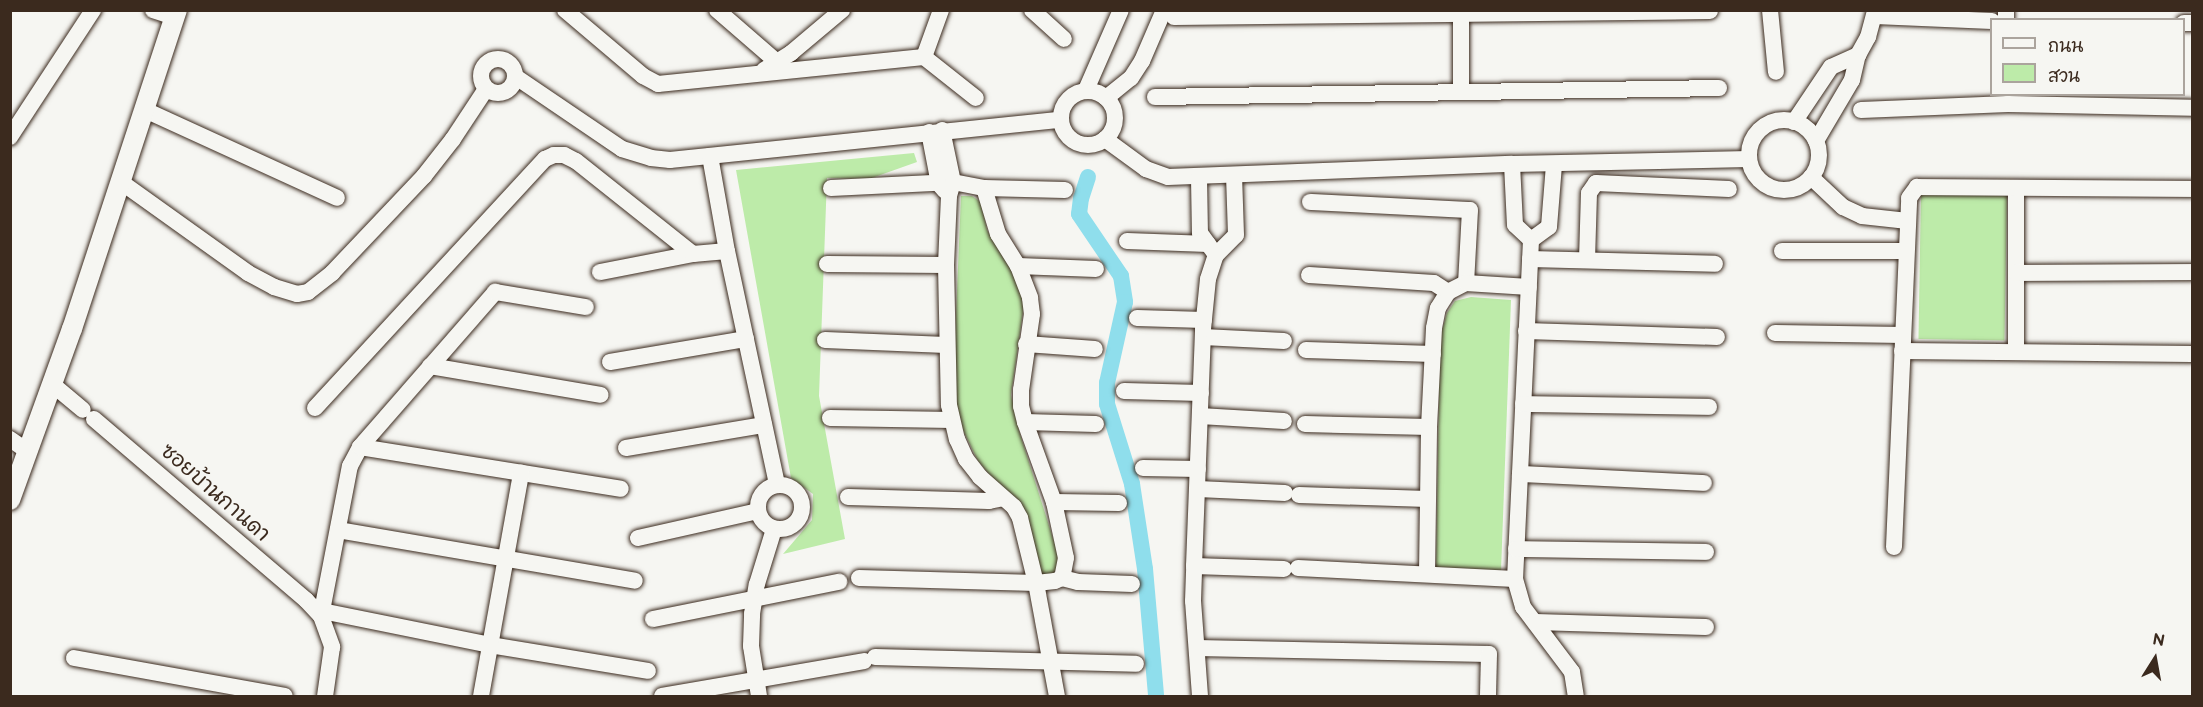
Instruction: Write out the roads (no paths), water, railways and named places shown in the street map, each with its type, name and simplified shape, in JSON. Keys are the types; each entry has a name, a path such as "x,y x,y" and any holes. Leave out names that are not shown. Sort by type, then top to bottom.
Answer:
{"street":[{"path":"10,137 93,10"},
{"path":"12,487 52,384 176,14 153,10"},
{"path":"565,10 643,76 658,84 924,57 976,98"},
{"path":"717,10 777,62"},
{"path":"761,72 815,34 842,10"},
{"path":"924,57 941,10"},
{"path":"1032,10 1064,39"},
{"path":"1086,90 1121,10"},
{"path":"1770,10 1776,72"},
{"path":"1106,98 1131,78 1169,14 1710,11"},
{"path":"1461,12 1461,92"},
{"path":"1816,141 1852,80 1858,55 1868,37 1875,13 1990,21"},
{"path":"1794,122 1831,67 1858,55"},
{"path":"516,77 514,84 505,93 498,94 486,89 480,74 485,64 494,59 510,63 516,77 622,149 641,156 660,159 710,156 1060,120"},
{"path":"1155,97 1719,88"},
{"path":"121,182 248,273 274,287 297,294 308,292 332,273 424,176 453,139 486,89"},
{"path":"1086,90 1106,98 1113,107 1115,119 1112,130 1105,139 1098,143 1081,144 1067,136 1060,120 1064,103 1077,92 1086,90"},
{"path":"1861,110 2008,99 2193,108"},
{"path":"145,110 337,198"},
{"path":"1783,120 1794,122 1804,127 1816,141 1819,156 1811,177 1792,190 1769,187 1759,180 1749,159 1749,148 1762,128 1783,120"},
{"path":"936,131 947,187 948,405 966,459 980,477 1020,518 1036,583 1057,696"},
{"path":"1105,139 1146,169 1168,177 1199,178 1512,164 1554,165 1749,159"},
{"path":"315,408 545,159 554,155 564,155 576,161 693,254"},
{"path":"710,156 727,251 777,485"},
{"path":"1512,164 1515,225 1531,240 1515,579 1523,607 1572,672 1576,696"},
{"path":"1531,240 1549,227 1554,165"},
{"path":"1127,241 1212,249 1236,235 1234,176"},
{"path":"1811,177 1843,207 1862,216 1908,221"},
{"path":"1199,178 1200,233 1212,249 1204,328 1194,566 1200,696"},
{"path":"1587,260 1589,193 1596,183 1729,189"},
{"path":"831,188 947,187 1065,190"},
{"path":"1894,547 1909,198 1917,187 2193,189"},
{"path":"984,188 998,234 1018,266 1030,298 1032,314 1021,390 1025,422 1054,502 1066,558 1062,578"},
{"path":"2016,188 2016,352"},
{"path":"1310,202 1470,210 1466,283"},
{"path":"600,272 693,254 727,251"},
{"path":"1782,251 1906,251"},
{"path":"1530,259 1715,264"},
{"path":"827,264 946,265"},
{"path":"1018,266 1096,269"},
{"path":"2016,273 2193,272"},
{"path":"1309,275 1434,283 1448,292"},
{"path":"1427,573 1429,427 1438,308 1448,292 1466,283 1529,287"},
{"path":"325,696 332,647 322,614 350,466 360,447 495,291 586,307"},
{"path":"1137,318 1284,341"},
{"path":"1527,331 1717,338"},
{"path":"1775,333 2016,352 2193,354"},
{"path":"610,362 746,339"},
{"path":"825,340 946,345"},
{"path":"1026,344 1095,349"},
{"path":"1306,350 1433,354"},
{"path":"430,366 601,395"},
{"name":"ซอยบ้านกานดา","path":"52,384 322,614"},
{"path":"1124,391 1201,393"},
{"path":"1523,404 1709,407"},
{"path":"1200,416 1284,421"},
{"path":"830,418 952,420"},
{"path":"1025,422 1096,424"},
{"path":"626,448 764,424"},
{"path":"1305,424 1429,427"},
{"path":"10,439 27,451"},
{"path":"360,447 621,489"},
{"path":"1143,468 1198,469"},
{"path":"481,696 521,473"},
{"path":"1520,474 1704,483"},
{"path":"777,485 794,490 802,505 797,521 791,526 774,529 763,522 758,511 762,494 777,485"},
{"path":"1197,489 1428,499"},
{"path":"848,497 989,501 1003,498"},
{"path":"1054,502 1119,503"},
{"path":"638,538 758,511"},
{"path":"757,689 751,646 754,599 774,529"},
{"path":"338,530 635,581"},
{"path":"1516,549 1706,552"},
{"path":"1194,566 1427,573 1515,579"},
{"path":"859,578 1036,583 1062,578 1078,582 1132,584"},
{"path":"653,619 839,582"},
{"path":"322,614 648,671"},
{"path":"1535,622 1706,627"},
{"path":"1197,648 1489,654 1488,696"},
{"path":"74,658 285,696"},
{"path":"662,696 757,689 869,659 1136,664"}],"waterway":[{"path":"1088,177 1081,198 1079,214 1121,276 1125,302 1107,383 1107,404 1132,484 1145,569 1156,696"}]}
